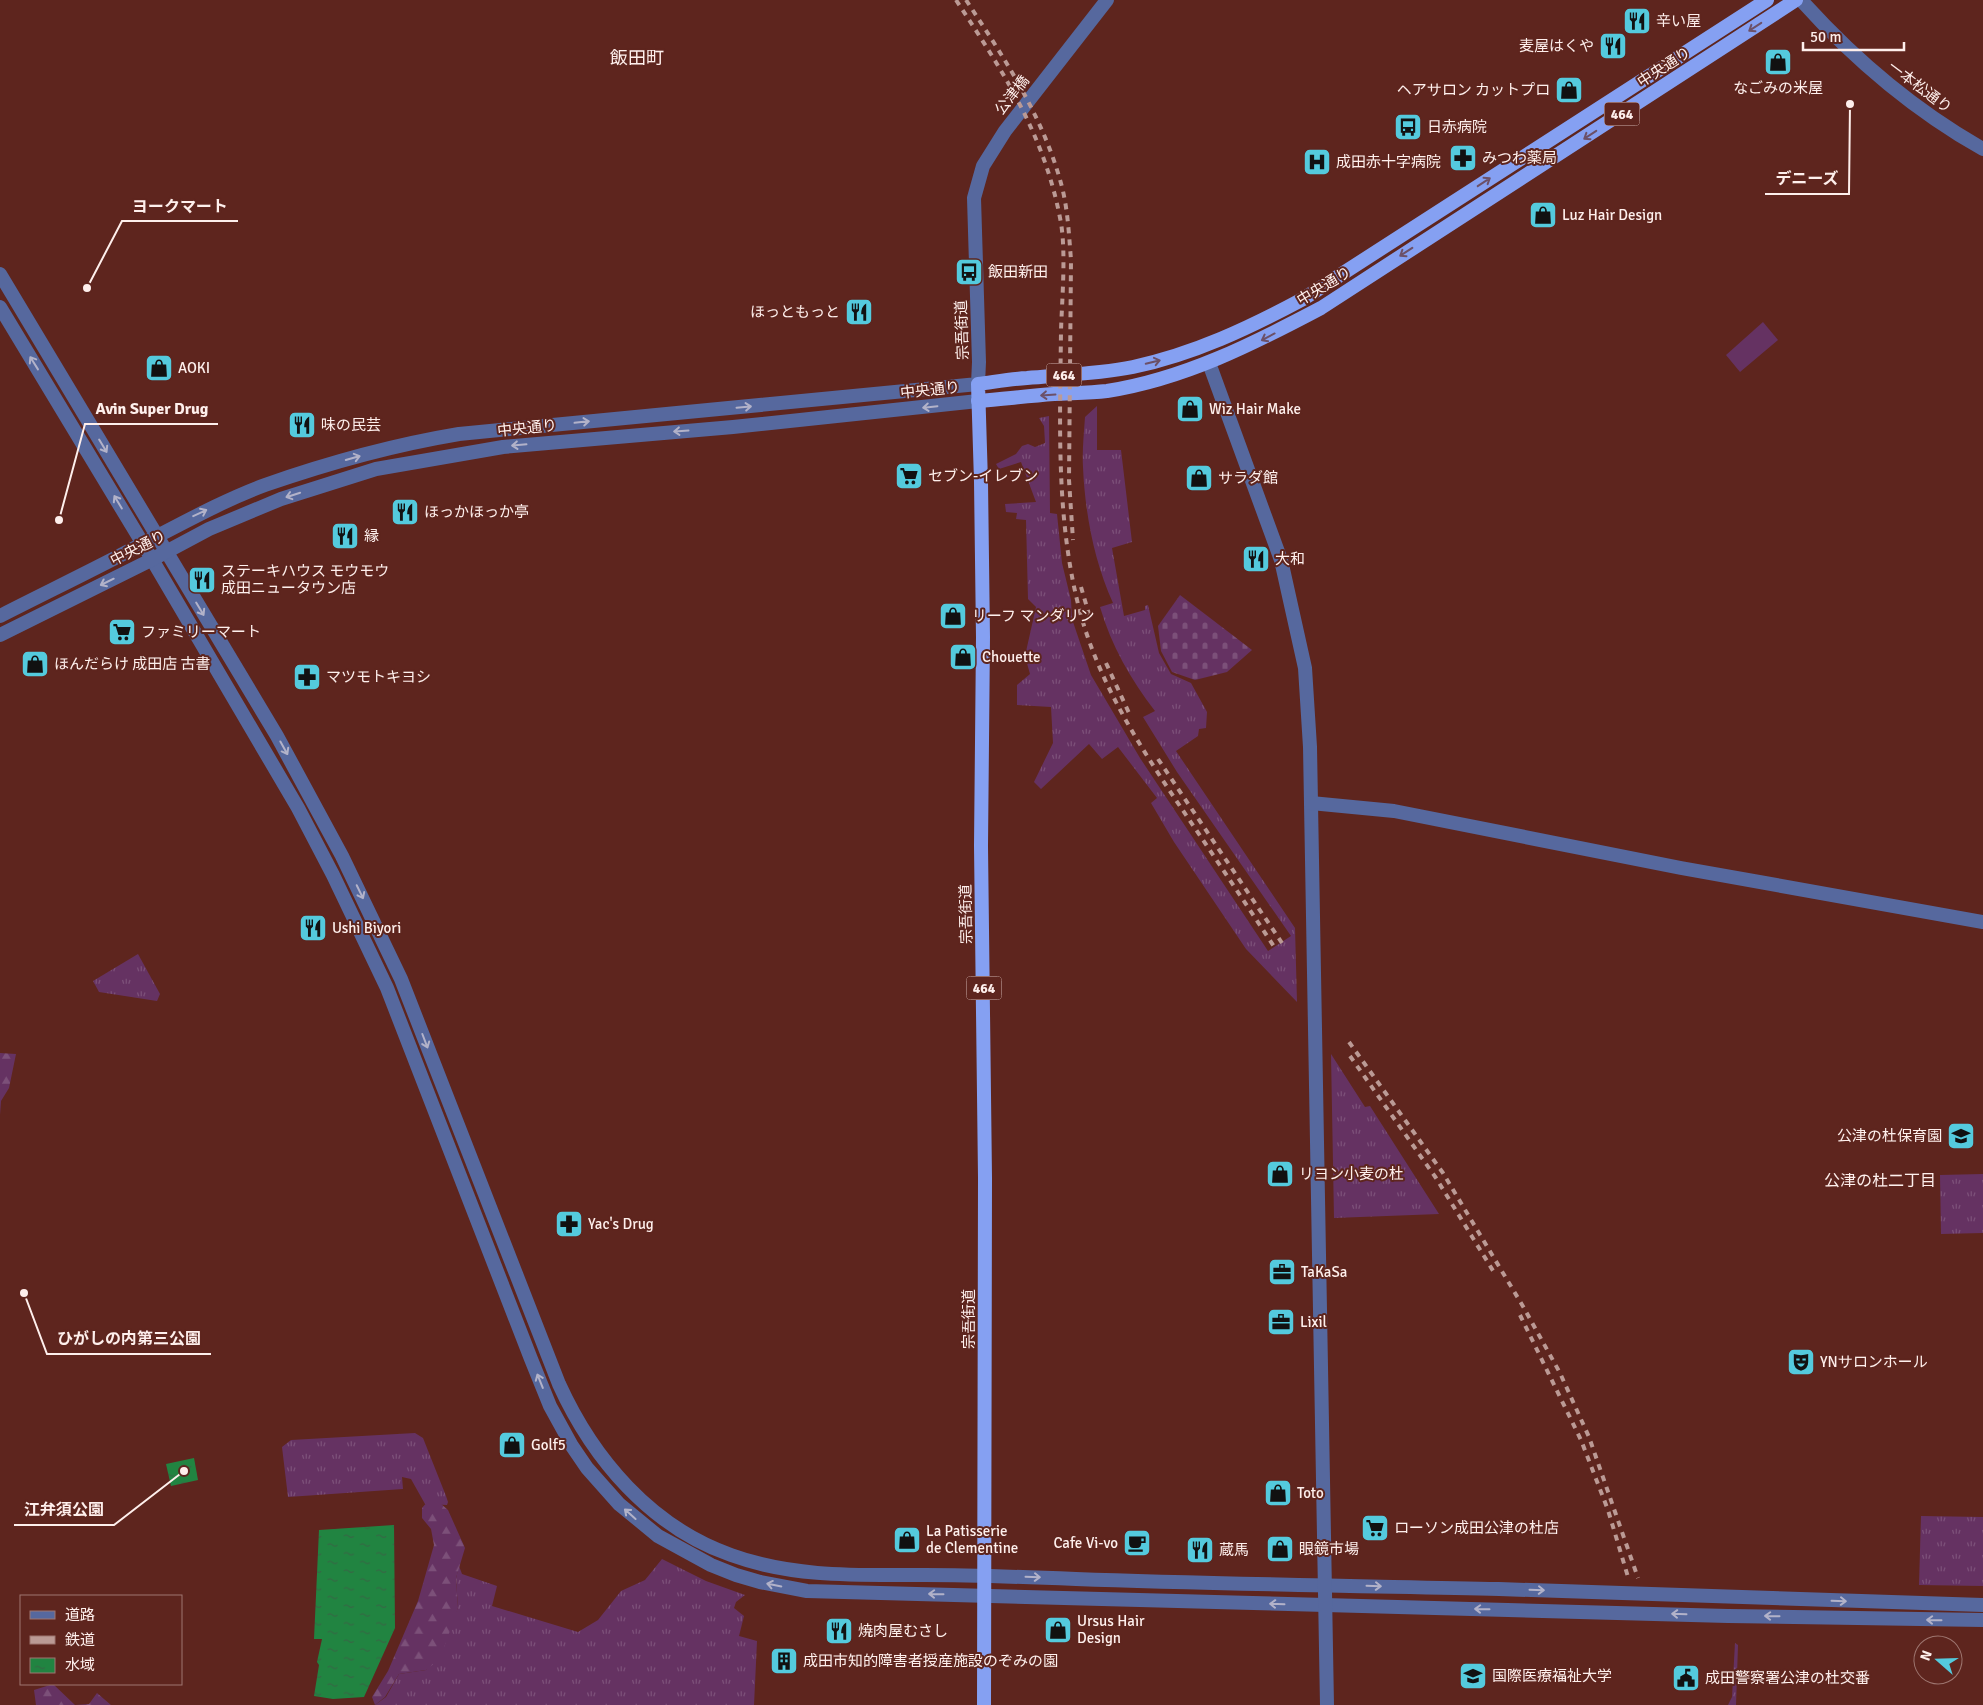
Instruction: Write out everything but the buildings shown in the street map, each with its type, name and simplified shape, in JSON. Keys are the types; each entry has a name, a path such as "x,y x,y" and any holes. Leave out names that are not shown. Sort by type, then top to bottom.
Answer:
{"highway":[{"name":"中央通り","path":"978,384 1024,378 1105,372 1171,358 1248,328 1303,299 1767,0"},
{"name":"中央通り","path":"978,401 1106,391 1174,375 1209,363 1259,341 1321,308 1796,0"},
{"name":"宗吾街道","path":"978,384 983,628 984,1705"}],"street":[{"name":"公津橋","path":"1004,131 1107,0"},
{"name":"一本松通り","path":"1801,0 1869,69 1937,122 1983,150"},
{"name":"宗吾街道","path":"978,384 974,198 983,166 1004,131"},
{"path":"0,274 277,736 342,856 402,979 559,1384 574,1416 601,1457 620,1479 664,1520 708,1546 745,1560 769,1567 835,1575 985,1576 1983,1605"},
{"path":"0,307 143,544 298,808 367,943 387,988 550,1406 572,1446 587,1468 619,1504 658,1536 711,1565 744,1578 807,1591 1983,1620"},
{"path":"1209,363 1281,560 1305,668 1310,747 1320,1358 1326,1585 1326,1705"},
{"name":"中央通り","path":"0,616 143,544 196,515 265,486 362,455 428,439 459,434 624,417 978,384"},
{"name":"中央通り","path":"0,635 167,552 209,529 281,499 376,469 416,460 503,447 733,427 978,401"},
{"path":"1311,804 1394,811 1681,868 1983,922"}],"green space":[{"path":"1763,322 1778,340 1740,372 1726,355"},
{"path":"1097,406 1097,450 1121,450 1132,542 1112,548 1124,616 1145,610 1145,606 1148,605 1159,653 1171,674 1191,683 1207,712 1206,728 1199,729 1198,736 1176,751 1295,928 1297,1002 1246,949 1174,842 1151,803 1157,798 1118,747 1102,759 1089,744 1041,789 1034,782 1053,743 1051,707 1017,705 1017,685 1030,674 1025,656 1036,607 1028,599 1026,520 1016,519 1017,513 1006,512 1005,504 1036,502 1021,462 999,469 996,464 1016,454 1022,446 1028,444 1035,447 1045,443 1044,426 1039,418 1049,416 1050,513 1057,514 1062,563 1071,600 1072,619 1091,675 1140,758 1268,951 1291,936 1177,772 1143,717 1155,711 1123,662 1110,635 1100,607 1113,603 1096,554 1088,519 1084,484 1083,442 1085,417"},
{"path":"1180,595 1252,650 1227,672 1195,680 1172,672 1161,651 1158,626"},
{"path":"138,954 160,994 157,1001 99,992 93,981"},
{"path":"0,1053 16,1054 9,1088 1,1101 0,1115"},
{"path":"1331,1054 1365,1107 1370,1106 1439,1214 1334,1218"},
{"path":"1983,1174 1983,1233 1941,1234 1940,1175"},
{"path":"415,1433 423,1438 446,1496 447,1505 425,1504 411,1479 402,1477 403,1489 288,1497 282,1447 291,1440"},
{"path":"428,1501 440,1503 448,1510 465,1548 456,1578 458,1608 440,1659 426,1670 399,1674 385,1697 375,1705 372,1697 388,1671 418,1601 434,1545 431,1529 422,1518 422,1508"},
{"path":"1921,1516 1983,1517 1983,1586 1919,1585"},
{"path":"662,1559 706,1581 745,1595 736,1602 734,1608 744,1616 739,1636 757,1641 754,1705 375,1705 386,1697 399,1674 426,1670 458,1608 456,1578 459,1566 462,1574 497,1586 492,1606 578,1632 598,1620 621,1591 645,1580"},
{"path":"1735,1643 1738,1645 1736,1705 1728,1705 1732,1697"},
{"path":"54,1685 75,1705 36,1705 34,1690"},
{"path":"97,1693 111,1705 75,1705 89,1704"}],"water":[{"path":"194,1458 198,1480 171,1486 166,1464"},
{"path":"394,1525 395,1628 364,1697 333,1699 314,1696 319,1665 317,1662 322,1639 314,1639 319,1530"}],"railway":[{"path":"956,0 1021,106 1045,161 1061,223 1063,262 1060,400 1063,503 1071,570 1086,633 1109,688 1138,740 1275,948"},
{"path":"966,0 1009,67 1034,113 1045,137 1064,196 1071,260 1069,480 1073,540"},
{"path":"1081,587 1091,621"},
{"path":"1106,663 1129,713"},
{"path":"1158,759 1282,943"},
{"path":"1349,1042 1443,1173 1524,1308 1560,1373 1589,1437 1638,1578"},
{"path":"1350,1056 1436,1178 1495,1274"},
{"path":"1520,1315 1581,1440 1608,1510 1628,1577"}],"place":[{"name":"辛い屋","path":"1637,21"},
{"name":"麦屋はくや","path":"1613,46"},
{"name":"なごみの米屋","path":"1778,62"},
{"name":"ヘアサロン カットプロ","path":"1569,90"},
{"name":"デニーズ","path":"1850,104"},
{"name":"日赤病院","path":"1408,127"},
{"name":"みつわ薬局","path":"1463,158"},
{"name":"成田赤十字病院","path":"1317,162"},
{"name":"Luz Hair Design","path":"1543,215"},
{"name":"飯田新田","path":"969,272"},
{"name":"ヨークマート","path":"87,288"},
{"name":"ほっともっと","path":"859,312"},
{"name":"AOKI","path":"159,368"},
{"name":"Wiz Hair Make","path":"1190,409"},
{"name":"味の民芸","path":"302,425"},
{"name":"セブン-イレブン","path":"909,476"},
{"name":"サラダ館","path":"1199,478"},
{"name":"ほっかほっか亭","path":"405,512"},
{"name":"Avin Super Drug","path":"59,520"},
{"name":"縁","path":"345,536"},
{"name":"大和","path":"1256,559"},
{"name":"ステーキハウス モウモウ 成田ニュータウン店","path":"202,580"},
{"name":"リーフ マンダリン","path":"953,616"},
{"name":"ファミリーマート","path":"122,632"},
{"name":"Chouette","path":"963,657"},
{"name":"ほんだらけ 成田店 古書","path":"35,664"},
{"name":"マツモトキヨシ","path":"307,677"},
{"name":"Ushi Biyori","path":"313,928"},
{"name":"公津の杜保育園","path":"1961,1136"},
{"name":"リヨン小麦の杜","path":"1280,1174"},
{"name":"Yac's Drug","path":"569,1224"},
{"name":"TaKaSa","path":"1282,1272"},
{"name":"ひがしの内第三公園","path":"24,1293"},
{"name":"Lixil","path":"1281,1322"},
{"name":"YNサロンホール","path":"1801,1362"},
{"name":"Golf5","path":"512,1445"},
{"name":"江弁須公園","path":"184,1471"},
{"name":"Toto","path":"1278,1493"},
{"name":"ローソン成田公津の杜店","path":"1375,1528"},
{"name":"La Patisserie de Clementine","path":"907,1540"},
{"name":"Cafe Vi-vo","path":"1137,1543"},
{"name":"眼鏡市場","path":"1280,1549"},
{"name":"蔵馬","path":"1200,1550"},
{"name":"Ursus Hair Design","path":"1058,1630"},
{"name":"焼肉屋むさし","path":"839,1631"},
{"name":"成田市知的障害者授産施設のぞみの園","path":"784,1661"},
{"name":"国際医療福祉大学","path":"1473,1676"},
{"name":"成田警察署公津の杜交番","path":"1686,1678"}],"district":[{"name":"飯田町","path":"637,58"},
{"name":"公津の杜二丁目","path":"1880,1181"}]}
